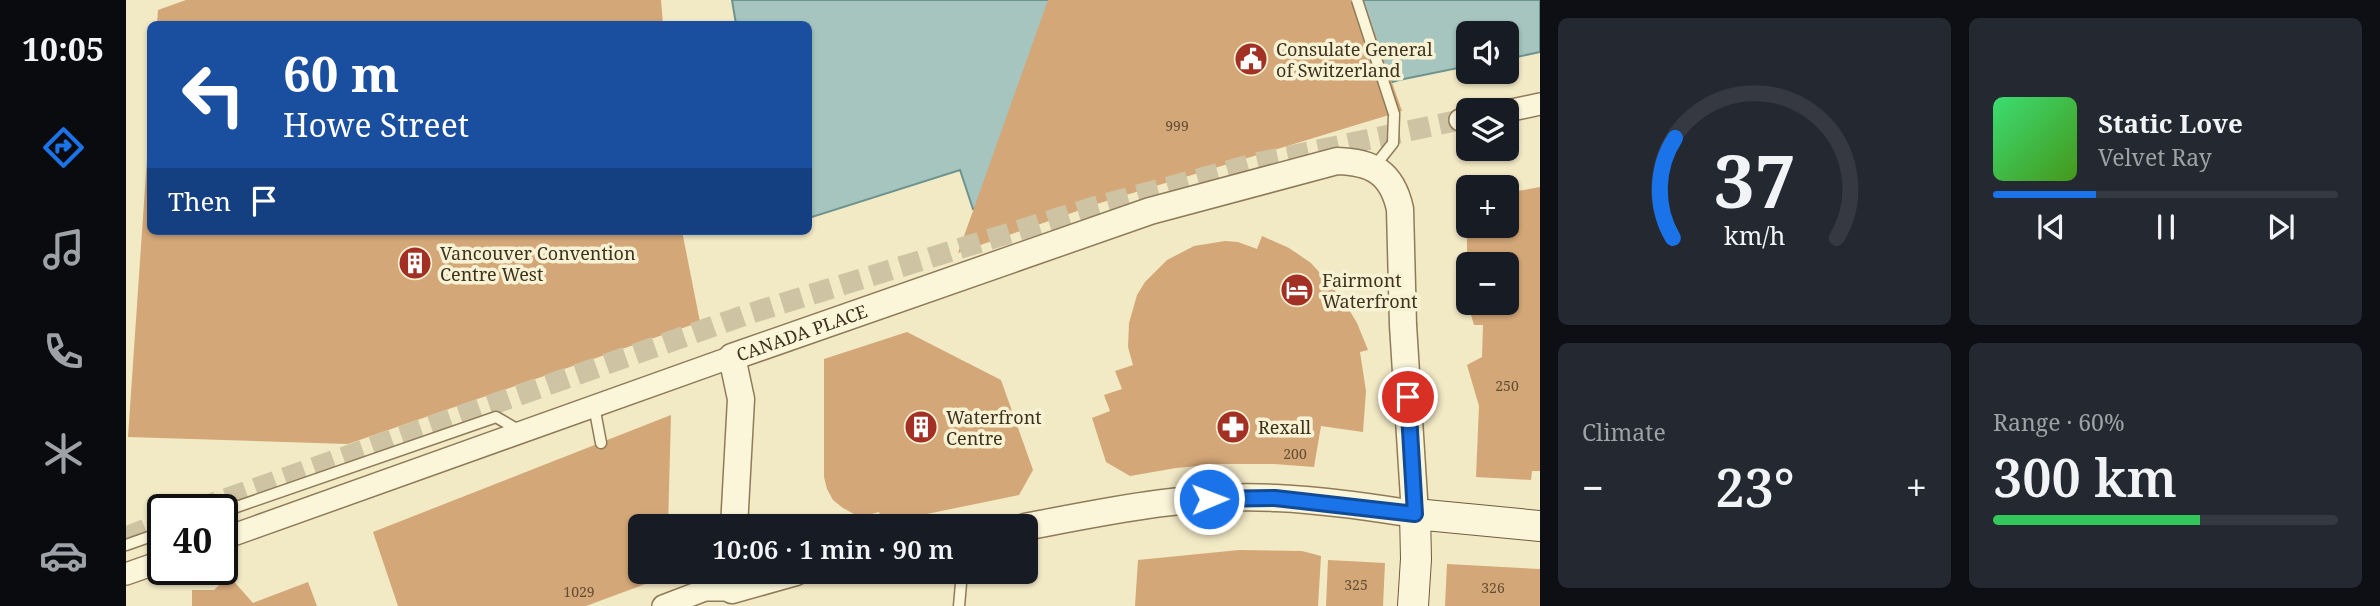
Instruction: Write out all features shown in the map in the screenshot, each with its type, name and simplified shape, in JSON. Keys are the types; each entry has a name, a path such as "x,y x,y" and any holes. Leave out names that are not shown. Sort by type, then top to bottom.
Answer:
{"main road":[{"path":"1413,606 1415,514 1540,526"}],"street":[{"path":"1519,108 1540,104"},
{"name":"CANADA PLACE","path":"238,534 732,357 1190,199 1337,161 1356,161 1380,172"},
{"path":"1038,525 1146,505 1209,499 1275,498 1415,514 1403,325 1400,209 1396,191 1380,172"},
{"path":"732,357 741,399 735,514"},
{"path":"126,574 147,567"},
{"path":"663,606 705,590 727,594 758,584"}],"lane":[{"path":"1357,0 1394,114 1392,143 1380,172"},
{"path":"594,406 601,443"},
{"path":"238,506 496,417 522,432"},
{"path":"255,500 263,525"},
{"path":"126,545 147,538"},
{"path":"959,606 961,584"}],"water":[{"path":"732,0 1540,0 1540,52 1519,56 1519,21 1456,21 1456,68 1399,80 973,209 960,170 812,217 812,21 736,21"}],"building":[{"path":"186,0 661,0 663,21 157,21 158,10"},
{"path":"1048,0 1363,0 1402,111 1100,203 958,253"},
{"name":"Vancouver Convention Centre West","path":"147,159 147,235 683,235 700,322 348,444 128,437"},
{"path":"1540,187 1540,471 1532,471 1531,480 1476,477 1479,406 1467,365 1482,357 1483,325 1474,325 1471,315 1519,315 1519,252 1467,252 1467,238 1519,238 1519,191"},
{"path":"1262,236 1289,248 1311,263 1342,298 1357,323 1368,350 1360,352 1366,391 1363,432 1321,426 1314,467 1221,464 1130,476 1106,462 1092,418 1110,411 1104,395 1122,389 1115,371 1133,365 1128,347 1129,323 1137,295 1145,282 1167,260 1194,246 1225,241 1238,242 1257,249"},
{"name":"Waterfront Centre","path":"907,332 1001,380 1033,470 1019,495 927,514 854,514 843,508 833,500 824,477 824,359"},
{"path":"671,415 668,514 628,514 628,584 645,584 586,606 398,606 373,532"},
{"path":"1239,550 1302,551 1321,556 1318,606 1135,606 1138,560"},
{"path":"1328,560 1385,563 1383,606 1326,606"},
{"path":"1447,564 1540,569 1540,606 1445,606"},
{"path":"308,582 317,606 192,606 192,590 214,590 219,585 237,585 253,603"}],"tunnel":[{"path":"238,494 748,314 1094,207 1257,163 1456,121"},
{"path":"126,537 147,528"}],"place":[{"name":"Consulate General of Switzerland","path":"1251,59"},
{"name":"Vancouver Convention Centre West","path":"415,263"},
{"name":"Fairmont Waterfront","path":"1297,290"},
{"name":"Waterfront Centre","path":"921,427"},
{"name":"Rexall","path":"1233,427"}],"route":[{"path":"1209,499 1275,498 1415,514 1408,397"}]}
